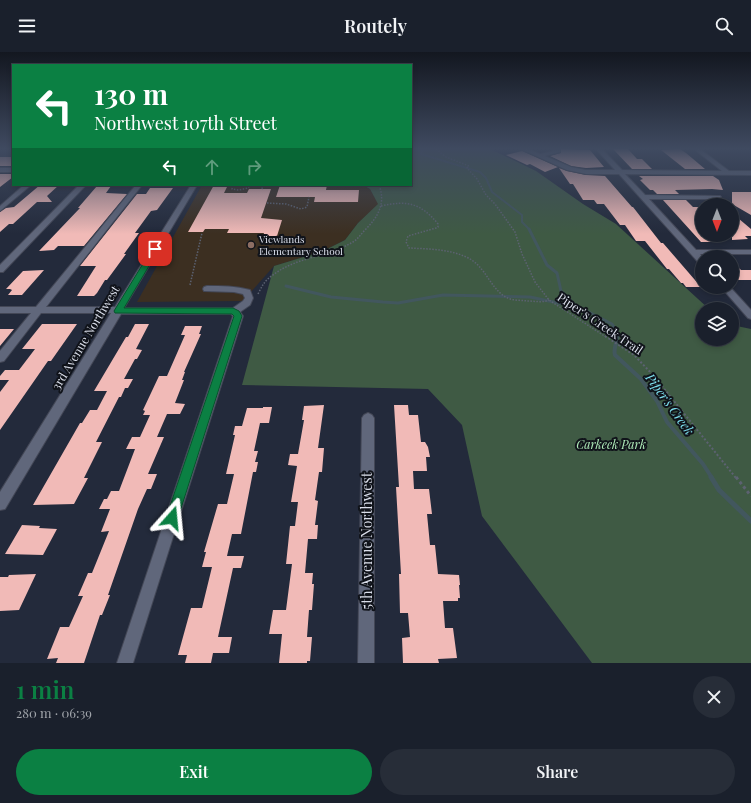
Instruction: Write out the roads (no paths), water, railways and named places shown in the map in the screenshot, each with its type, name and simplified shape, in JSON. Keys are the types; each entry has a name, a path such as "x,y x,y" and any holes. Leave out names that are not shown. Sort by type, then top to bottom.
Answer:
{"street":[{"path":"626,178 694,252 751,252"},
{"path":"0,209 27,186"},
{"path":"0,270 82,186"},
{"path":"0,358 137,186"},
{"name":"3rd Avenue Northwest","path":"0,504 193,186"},
{"path":"643,197 718,197"},
{"path":"0,310 235,312 247,303 249,298 248,292 234,289 207,289"},
{"path":"731,294 751,316"},
{"path":"125,663 238,316 235,312"},
{"name":"5th Avenue Northwest","path":"366,663 368,418"}],"waterway":[{"name":"Piper's Creek","path":"486,178 492,192 522,215 522,222 529,229"},
{"name":"Piper's Creek","path":"529,229 547,265 557,273 561,291 575,305 612,324 616,330 617,336"},
{"path":"286,286 331,297 383,302 398,303 443,295 530,297 577,307"},
{"name":"Piper's Creek","path":"617,336 614,350 615,355 641,379 657,401 667,422 703,464 712,478"},
{"name":"Piper's Creek","path":"711,477 719,490 751,521"}],"place":[{"name":"Viewlands Elementary School","path":"251,245"}],"park label":[{"name":"Carkeek Park","path":"611,445"}]}
